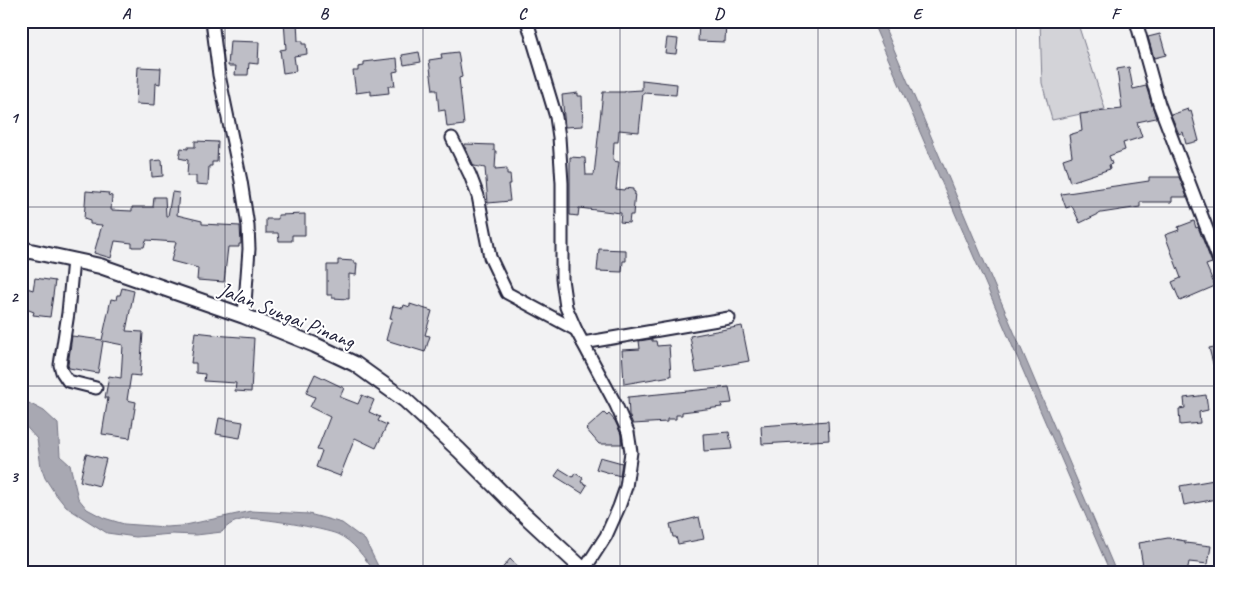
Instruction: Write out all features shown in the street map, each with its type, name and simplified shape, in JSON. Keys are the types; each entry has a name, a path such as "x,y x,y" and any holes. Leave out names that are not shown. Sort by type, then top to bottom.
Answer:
{"street":[{"path":"212,21 219,76 242,180 248,226 249,249 244,316"},
{"path":"527,21 556,117 560,137 562,278 566,307 576,330 616,405 628,432 631,452 626,486 619,507 606,536 585,571"},
{"path":"1136,21 1160,104 1220,263"},
{"path":"452,138 470,174 478,196 490,257 507,293 576,330"},
{"name":"Jalan Sungai Pinang","path":"21,249 100,266 244,316 315,344 355,364 405,400 585,571"},
{"path":"73,260 61,358 62,372 68,381 96,388"},
{"path":"584,342 729,318"}],"shaded area":[{"path":"872,21 882,21 1116,572 1110,572"},
{"path":"1040,21 1077,21 1105,109 1052,120 1042,83"},
{"path":"21,399 44,411 58,424 60,456 70,465 78,498 87,509 104,518 124,524 166,527 181,526 251,511 309,514 342,523 365,540 381,572 375,572 354,545 337,534 276,521 245,519 232,523 222,532 196,535 172,534 136,537 107,533 66,507 45,478 41,467 37,439 21,421"}],"building":[{"path":"284,21 297,21 298,41 306,44 307,54 294,56 296,71 283,73 280,50 286,49"},
{"path":"714,21 726,21 725,42 698,41 699,22 714,23"},
{"path":"1160,34 1166,55 1154,58 1148,37"},
{"path":"667,38 678,39 676,54 665,53"},
{"path":"230,41 259,42 258,64 249,63 248,75 235,75 236,66 228,66"},
{"path":"419,52 421,62 404,65 402,55"},
{"path":"458,52 462,77 459,78 464,125 447,127 445,110 439,111 437,90 433,90 429,60 442,58 441,54"},
{"path":"397,58 398,71 393,72 395,86 388,86 389,93 371,95 371,91 356,93 353,71 358,71 358,67 364,66 364,62"},
{"path":"138,67 161,68 160,84 156,83 155,105 136,104"},
{"path":"1129,67 1133,89 1146,86 1156,118 1137,122 1142,137 1123,143 1125,150 1109,156 1112,164 1109,165 1110,169 1070,182 1063,159 1072,156 1069,135 1082,131 1080,114 1122,109 1117,69"},
{"path":"642,80 677,84 676,95 643,93 639,132 619,130 618,142 614,142 613,161 619,162 616,189 633,189 635,192 633,215 630,215 629,223 620,222 621,213 579,208 578,216 570,215 570,157 585,158 586,175 594,175 603,92 642,90"},
{"path":"578,93 578,96 582,96 583,126 565,127 562,95"},
{"path":"1188,109 1189,112 1191,111 1199,141 1186,144 1183,132 1179,134 1171,115"},
{"path":"195,141 218,142 217,162 212,162 212,166 209,166 208,185 196,184 196,176 187,176 188,160 179,158 181,148 195,147"},
{"path":"465,144 494,145 494,151 496,151 495,169 507,168 507,174 510,174 511,184 508,184 510,201 488,203 485,168 474,166"},
{"path":"162,160 163,176 152,177 151,161"},
{"path":"1149,177 1179,177 1187,197 1172,197 1172,202 1140,202 1140,207 1101,213 1080,223 1072,206 1066,208 1061,194 1149,181"},
{"path":"86,191 109,193 108,195 112,196 111,210 132,211 132,207 153,207 154,197 165,197 166,216 168,216 172,192 179,193 177,215 202,221 202,224 240,226 241,244 239,244 239,247 228,247 224,282 197,280 198,268 171,261 176,242 146,240 144,247 132,247 132,243 115,241 111,258 94,253 102,225 90,224 90,221 84,219"},
{"path":"305,214 305,235 292,235 292,241 279,241 278,233 266,233 266,219 278,219 278,215"},
{"path":"1194,221 1212,263 1206,265 1215,286 1180,301 1172,282 1181,278 1165,235 1179,230 1178,227"},
{"path":"599,249 626,250 626,261 623,261 622,272 597,271"},
{"path":"338,260 354,261 354,263 357,263 356,275 349,274 349,299 332,298 332,295 327,295 327,265 338,265"},
{"path":"35,278 55,281 50,317 33,315 34,312 21,307 21,286 33,290"},
{"path":"122,288 134,291 126,331 143,332 140,376 131,375 127,400 136,402 130,438 102,434 108,398 105,398 109,376 121,378 123,345 103,341 98,373 69,368 68,365 72,336 102,340 111,299 116,300"},
{"path":"410,304 432,311 425,335 430,336 425,352 386,340 393,306 403,308 404,305 410,307"},
{"path":"742,326 749,361 696,372 690,336"},
{"path":"195,332 254,338 251,392 235,391 236,383 204,381 205,374 196,373 196,363 191,363"},
{"path":"652,339 652,341 656,341 657,346 669,345 671,376 624,384 622,350 640,349 639,341"},
{"path":"1220,346 1220,375 1216,375 1209,348"},
{"path":"315,374 344,388 340,397 358,404 362,395 374,400 369,412 380,417 378,421 387,425 376,448 355,438 340,476 316,467 322,451 317,450 330,417 310,407 315,397 306,393"},
{"path":"729,387 732,403 721,404 722,407 682,412 682,415 676,415 676,419 667,419 667,422 633,424 629,415 628,397"},
{"path":"1206,395 1208,410 1199,412 1200,423 1180,425 1179,409 1185,408 1184,398"},
{"path":"604,413 607,416 609,414 615,421 621,434 622,444 599,444 586,429"},
{"path":"219,418 243,422 240,438 216,434"},
{"path":"828,421 829,440 762,444 761,426"},
{"path":"729,432 732,449 704,451 703,434"},
{"path":"86,454 106,459 99,486 80,481"},
{"path":"600,457 622,463 620,476 596,469"},
{"path":"560,469 573,477 575,473 583,478 581,482 587,485 582,493 555,476"},
{"path":"1214,480 1217,499 1184,505 1180,486"},
{"path":"699,517 704,539 678,544 676,537 673,537 670,524"},
{"path":"1168,538 1185,541 1185,543 1211,546 1208,564 1189,562 1187,572 1144,572 1139,543"},
{"path":"510,559 524,572 499,572"}]}
